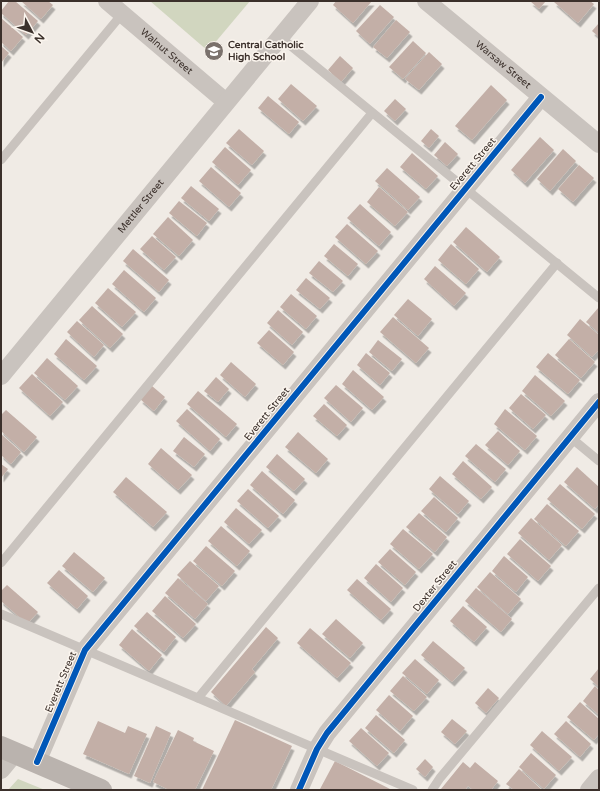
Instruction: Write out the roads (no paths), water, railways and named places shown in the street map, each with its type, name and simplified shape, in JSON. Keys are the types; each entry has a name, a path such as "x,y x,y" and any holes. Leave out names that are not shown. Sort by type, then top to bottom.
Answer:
{"main road":[{"path":"8,750 101,790"}],"street":[{"name":"Walnut Street","path":"107,1 226,102"},
{"name":"Mettler Street","path":"280,37 294,16 301,1"},
{"name":"Mettler Street","path":"1,376 310,1"},
{"name":"Warsaw Street","path":"426,1 599,144"},
{"name":"Everett Street","path":"37,762 86,650 541,97"},
{"name":"Dexter Street","path":"299,790 317,749 327,733 599,402"},
{"path":"1,770 8,750"},
{"path":"589,790 599,778"}],"lane":[{"path":"1,160 122,14"},
{"path":"280,37 599,298"},
{"path":"1,563 372,113"},
{"path":"198,698 556,263"},
{"path":"570,437 599,461"},
{"path":"432,790 440,778 599,588"},
{"path":"1,614 413,790"}],"place":[{"name":"Central Catholic High School","path":"214,51"}]}
